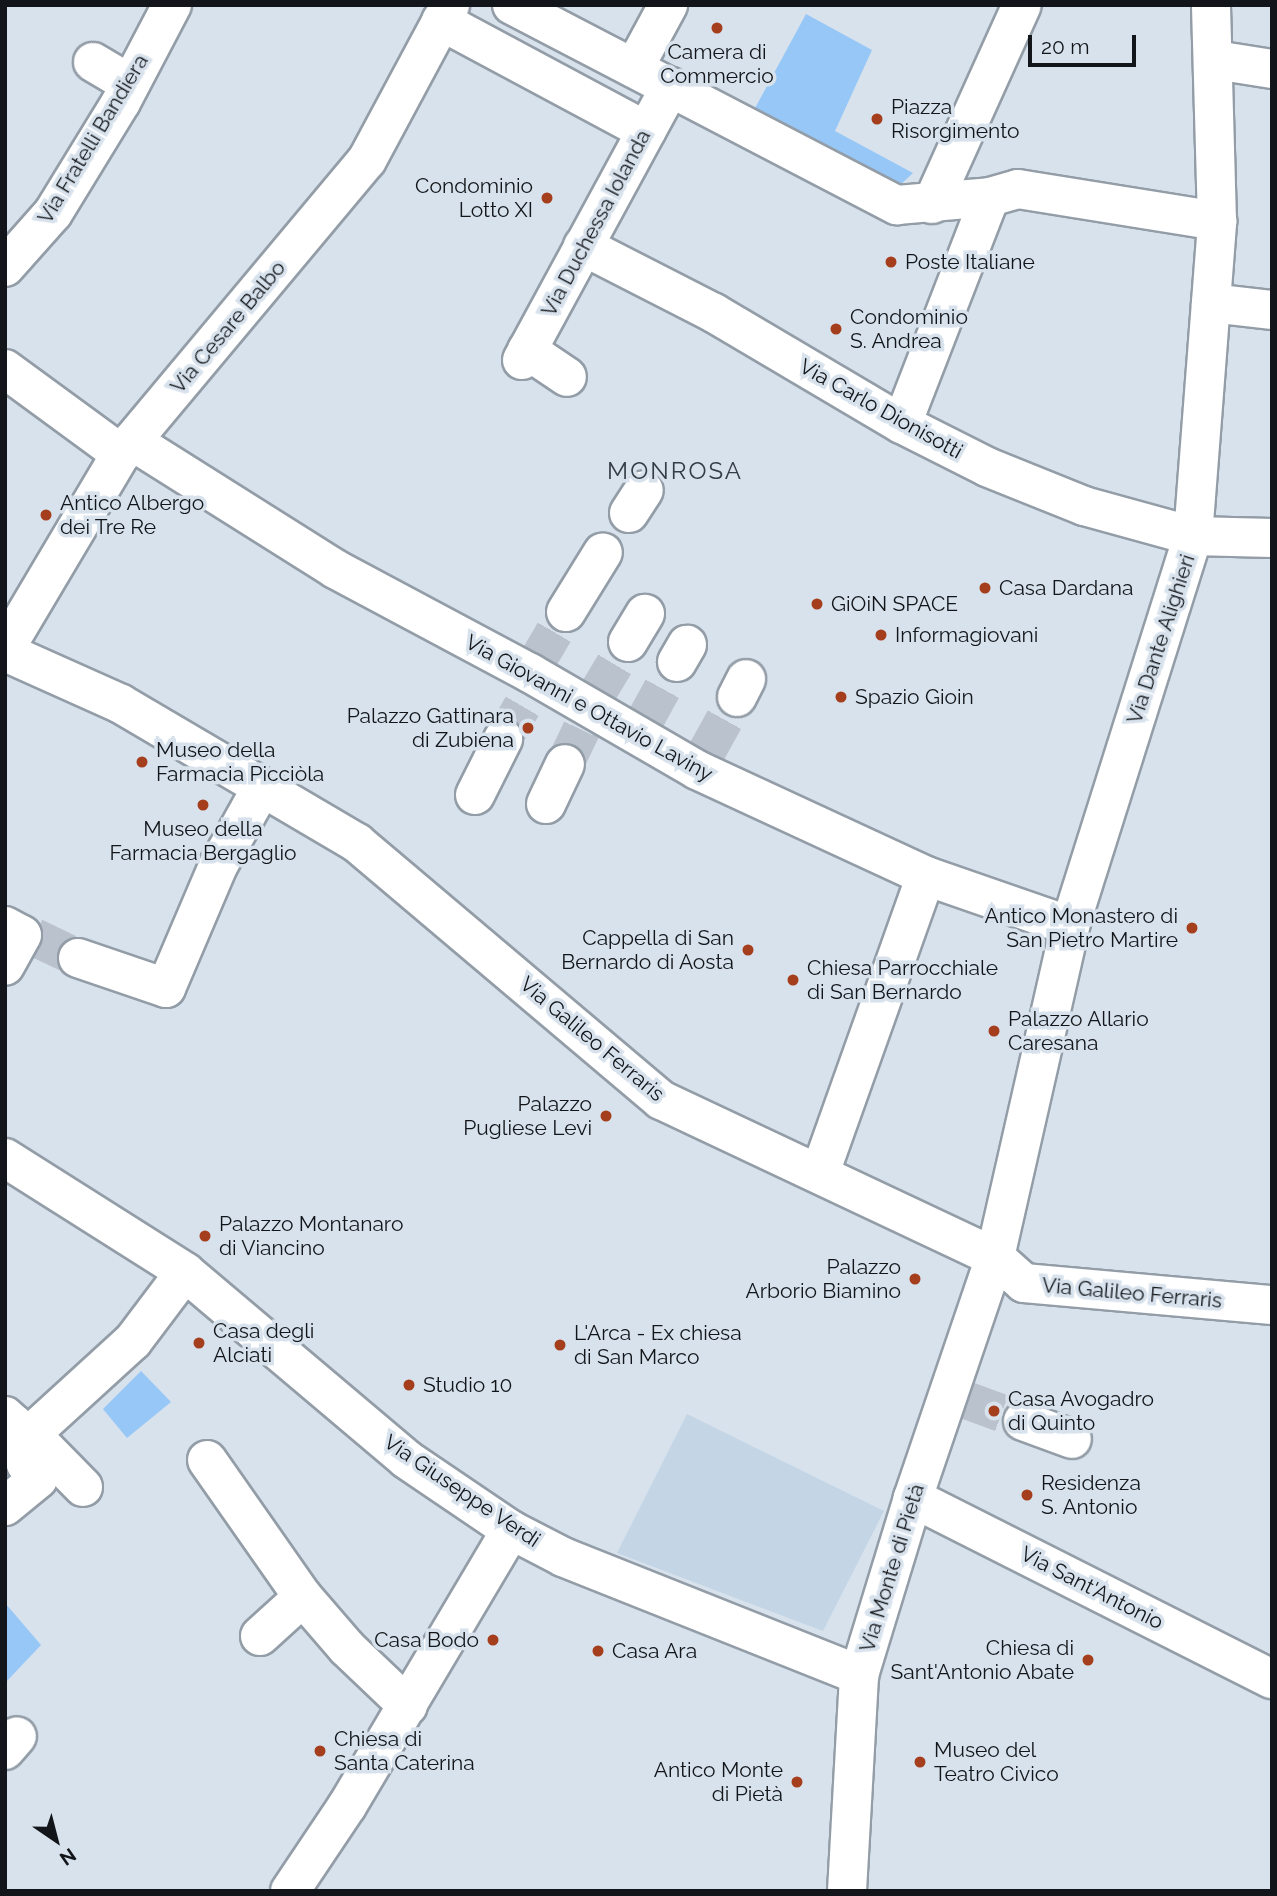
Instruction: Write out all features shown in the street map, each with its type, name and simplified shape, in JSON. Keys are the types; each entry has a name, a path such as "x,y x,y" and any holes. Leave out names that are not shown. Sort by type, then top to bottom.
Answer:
{"street":[{"name":"Via Fratelli Bandiera","path":"5,267 53,214 130,84 172,5"},
{"path":"512,5 897,205 990,197 1018,189 1217,221"},
{"path":"634,68 668,5"},
{"path":"932,204 1022,5"},
{"name":"Via Dante Alighieri","path":"995,1257 1070,926 1194,536 1217,221 1215,60 1211,5"},
{"path":"446,13 646,131"},
{"name":"Via Cesare Balbo","path":"5,650 127,447 367,160 446,13"},
{"path":"1215,60 1272,69"},
{"path":"93,62 130,84"},
{"name":"Via Duchessa Iolanda","path":"567,377 525,355 670,87"},
{"path":"902,424 990,197"},
{"name":"Via Carlo Dionisotti","path":"583,246 714,313 902,424 987,467 1084,506 1194,536 1272,538"},
{"path":"1211,303 1272,310"},
{"name":"Via Giovanni e Ottavio Laviny","path":"5,369 127,447 335,569 591,709 640,728 701,762 926,876 1070,926"},
{"path":"566,612 603,552"},
{"name":"Via Galileo Ferraris","path":"5,650 121,705 358,843 661,1100 995,1257 1024,1283 1272,1305"},
{"path":"475,794 503,739"},
{"path":"546,804 565,764"},
{"path":"78,958 166,988 218,866 262,787"},
{"path":"820,1173 926,876"},
{"name":"Via Giuseppe Verdi","path":"5,1158 185,1272 406,1459 511,1530 563,1557 859,1675"},
{"name":"Via Monte di Pietà","path":"847,1891 859,1675 913,1498 957,1397 995,1257"},
{"path":"83,1487 31,1434 133,1341 185,1272"},
{"path":"5,1416 13,1424 26,1464 38,1479 5,1506"},
{"path":"1023,1421 1072,1439"},
{"path":"207,1460 303,1597 347,1648 408,1706"},
{"name":"Via Sant'Antonio","path":"913,1498 1272,1679"},
{"path":"290,1891 408,1706 511,1530"},
{"path":"260,1636 303,1597"}],"shaded area":[{"path":"806,14 872,50 835,131 913,173 899,186 747,123"},
{"path":"141,1371 171,1402 127,1438 103,1409"},
{"path":"687,1414 884,1511 823,1631 617,1553"},
{"path":"5,1603 41,1645 5,1683"}],"tunnel":[{"path":"535,665 566,612"},
{"path":"595,697 628,642"},
{"path":"644,722 677,662"},
{"path":"503,739 530,693"},
{"path":"706,753 737,697"},
{"path":"565,764 585,722"},
{"path":"34,937 78,958"},
{"path":"966,1400 1023,1421"}],"place":[{"name":"Camera di Commercio","path":"717,28"},
{"name":"Piazza Risorgimento","path":"877,119"},
{"name":"Condominio Lotto XI","path":"547,198"},
{"name":"Poste Italiane","path":"891,262"},
{"name":"Condominio S. Andrea","path":"836,329"},
{"name":"Antico Albergo dei Tre Re","path":"46,515"},
{"name":"Casa Dardana","path":"985,588"},
{"name":"GiOiN SPACE","path":"817,604"},
{"name":"Informagiovani","path":"881,635"},
{"name":"Spazio Gioin","path":"841,697"},
{"name":"Palazzo Gattinara di Zubiena","path":"528,728"},
{"name":"Museo della Farmacia Picciòla","path":"142,762"},
{"name":"Museo della Farmacia Bergaglio","path":"203,805"},
{"name":"Antico Monastero di San Pietro Martire","path":"1192,928"},
{"name":"Cappella di San Bernardo di Aosta","path":"748,950"},
{"name":"Chiesa Parrocchiale di San Bernardo","path":"793,980"},
{"name":"Palazzo Allario Caresana","path":"994,1031"},
{"name":"Palazzo Pugliese Levi","path":"606,1116"},
{"name":"Palazzo Montanaro di Viancino","path":"205,1236"},
{"name":"Palazzo Arborio Biamino","path":"915,1279"},
{"name":"Casa degli Alciati","path":"199,1343"},
{"name":"L'Arca - Ex chiesa di San Marco","path":"560,1345"},
{"name":"Studio 10","path":"409,1385"},
{"name":"Casa Avogadro di Quinto","path":"994,1411"},
{"name":"Residenza S. Antonio","path":"1027,1495"},
{"name":"Casa Bodo","path":"493,1640"},
{"name":"Casa Ara","path":"598,1651"},
{"name":"Chiesa di Sant'Antonio Abate","path":"1088,1660"},
{"name":"Chiesa di Santa Caterina","path":"320,1751"},
{"name":"Museo del Teatro Civico","path":"920,1762"},
{"name":"Antico Monte di Pietà","path":"797,1782"}],"district":[{"name":"MONROSA","path":"675,471"}]}
